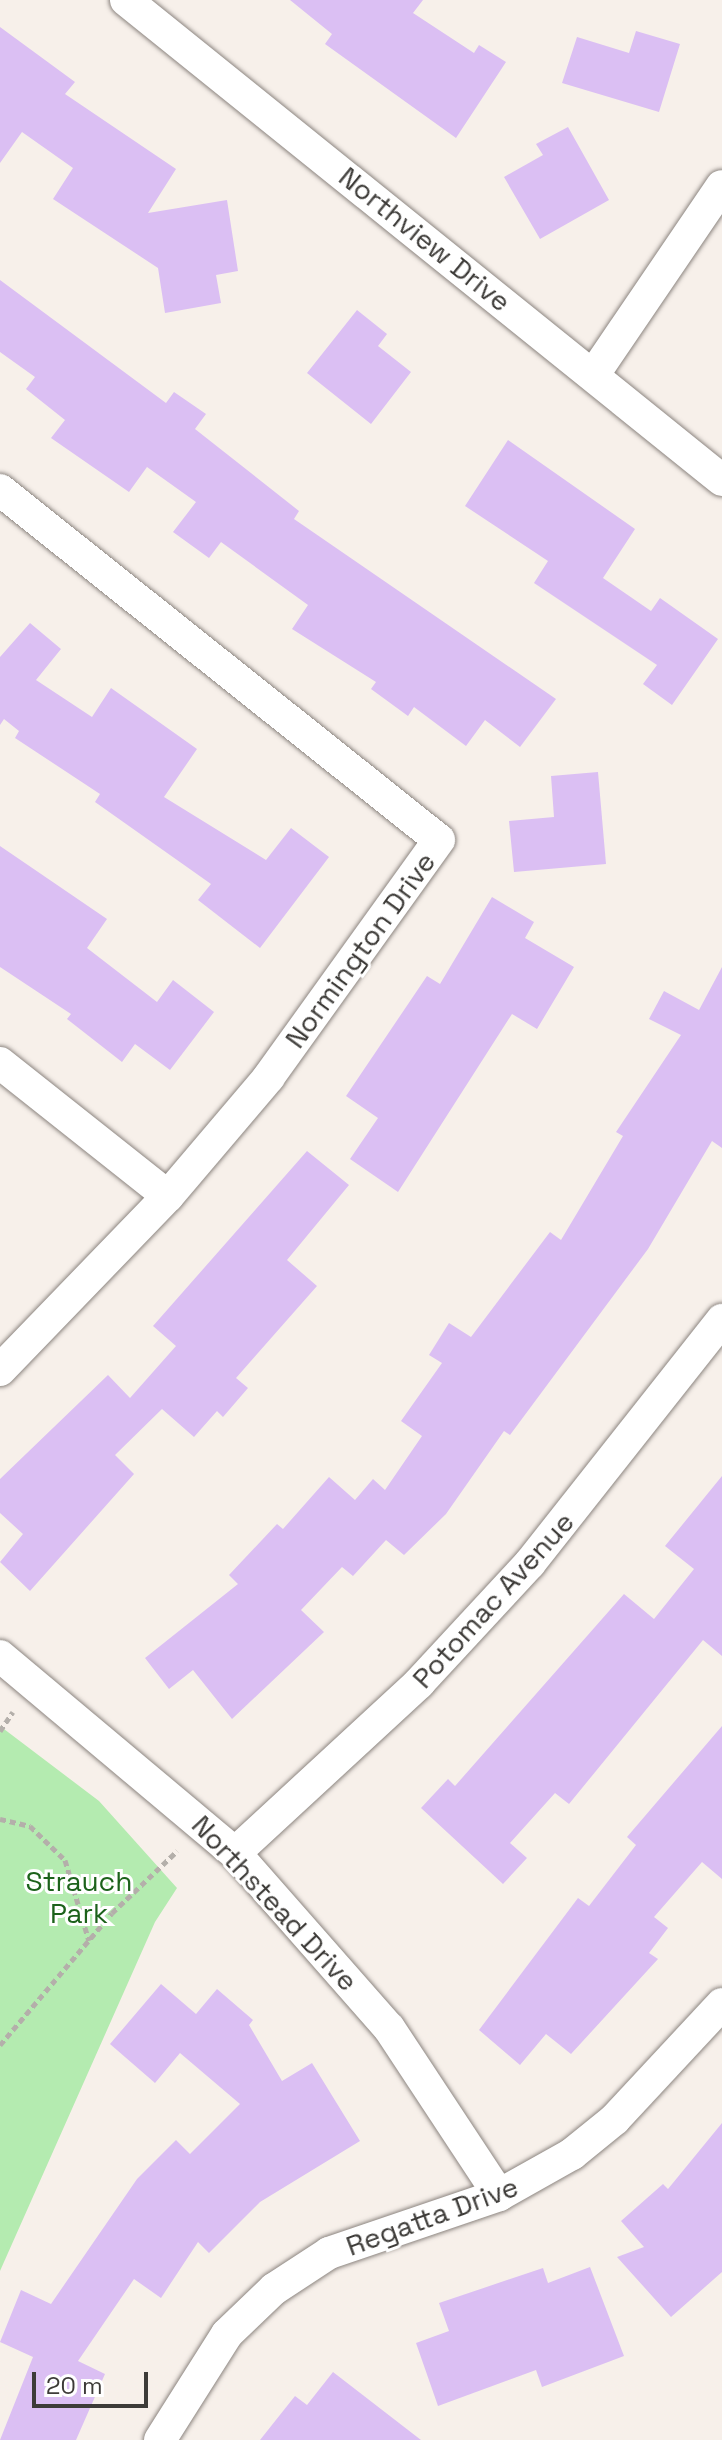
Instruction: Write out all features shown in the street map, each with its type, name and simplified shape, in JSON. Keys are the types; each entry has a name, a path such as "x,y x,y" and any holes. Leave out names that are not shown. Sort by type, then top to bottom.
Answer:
{"street":[{"name":"Northview Drive","path":"126,0 722,480"},
{"path":"594,374 722,186"},
{"name":"Normington Drive","path":"0,490 439,840 269,1077 168,1196 0,1370"},
{"path":"0,1063 168,1196"},
{"name":"Potomac Avenue","path":"235,1853 419,1683 530,1563 722,1320"},
{"name":"Northstead Drive","path":"0,1656 235,1853 389,2028 499,2195"},
{"name":"Regatta Drive","path":"160,2440 227,2334 301,2270 389,2228 499,2195 615,2119 722,2004"}],"path":[{"path":"0,1819 30,1826 65,1860 89,1941"},
{"path":"0,2045 89,1941 206,1826"}],"green space":[{"name":"Strauch Park","path":"0,1726 99,1801 177,1888 155,1922 0,2271"}],"building":[{"path":"290,0 423,0 413,13 474,53 479,45 506,62 456,138 325,44 332,34"},
{"path":"0,27 75,82 65,94 176,169 148,213 227,200 238,271 216,275 221,303 165,313 158,268 53,199 73,168 22,132 0,163"},
{"path":"636,31 680,44 659,112 562,83 577,37 629,53"},
{"path":"568,127 609,200 540,239 504,177 543,155 536,144"},
{"path":"0,280 166,403 174,392 206,414 195,429 299,511 294,519 556,699 520,747 485,720 466,746 414,707 408,716 371,689 376,682 292,629 308,605 221,542 209,558 173,532 196,502 147,467 129,492 51,438 65,420 26,389 35,377 0,352"},
{"path":"357,310 387,334 378,346 411,372 371,424 307,373"},
{"path":"508,440 635,529 603,578 651,611 660,598 718,639 672,705 643,684 657,665 534,583 548,561 465,506"},
{"path":"30,623 61,649 36,680 92,717 111,688 197,749 164,797 266,860 291,828 329,857 260,948 198,900 211,884 95,802 100,794 15,738 19,731 4,719 0,725 0,657"},
{"path":"598,772 606,864 514,872 509,821 554,817 551,776"},
{"path":"0,846 107,919 87,948 157,1002 173,980 214,1012 170,1070 135,1044 122,1062 67,1019 71,1014 0,967"},
{"path":"492,897 534,922 525,938 574,967 537,1029 512,1014 398,1192 350,1159 378,1118 346,1096 427,976 440,984"},
{"path":"722,967 722,1148 712,1141 648,1249 510,1435 504,1431 446,1514 404,1555 386,1540 353,1576 342,1567 301,1610 324,1632 232,1719 193,1670 169,1689 145,1658 238,1584 229,1575 277,1524 283,1529 329,1477 355,1500 373,1479 385,1490 422,1436 401,1421 442,1363 429,1355 449,1323 471,1337 550,1232 561,1240 623,1136 616,1132 681,1035 649,1019 664,991 699,1010"},
{"path":"307,1151 349,1185 287,1260 317,1286 236,1378 248,1388 223,1417 217,1411 194,1437 162,1409 115,1455 134,1474 30,1591 0,1562 23,1534 0,1513 0,1479 108,1375 130,1398 176,1346 153,1326"},
{"path":"722,1476 722,1656 703,1640 569,1804 555,1793 510,1843 527,1858 503,1884 421,1808 448,1779 455,1786 624,1594 654,1619 694,1569 665,1546"},
{"path":"722,1726 722,1879 702,1862 654,1917 668,1928 649,1953 658,1959 571,2054 546,2034 520,2065 479,2030 578,1898 589,1906 636,1845 627,1837"},
{"path":"161,1984 196,2014 217,1989 253,2020 249,2025 282,2081 312,2063 360,2141 260,2202 209,2253 198,2242 161,2298 134,2279 78,2361 105,2374 76,2440 0,2440 33,2357 0,2342 21,2290 51,2304 137,2179 176,2140 190,2154 240,2104 180,2053 155,2083 110,2044"},
{"path":"722,2123 722,2272 671,2317 617,2257 644,2247 621,2221 663,2184 668,2189"},
{"path":"590,2267 624,2356 542,2387 536,2370 438,2406 416,2343 449,2331 439,2303 543,2268 548,2283"},
{"path":"333,2372 421,2440 260,2440 295,2396 307,2405"}]}
